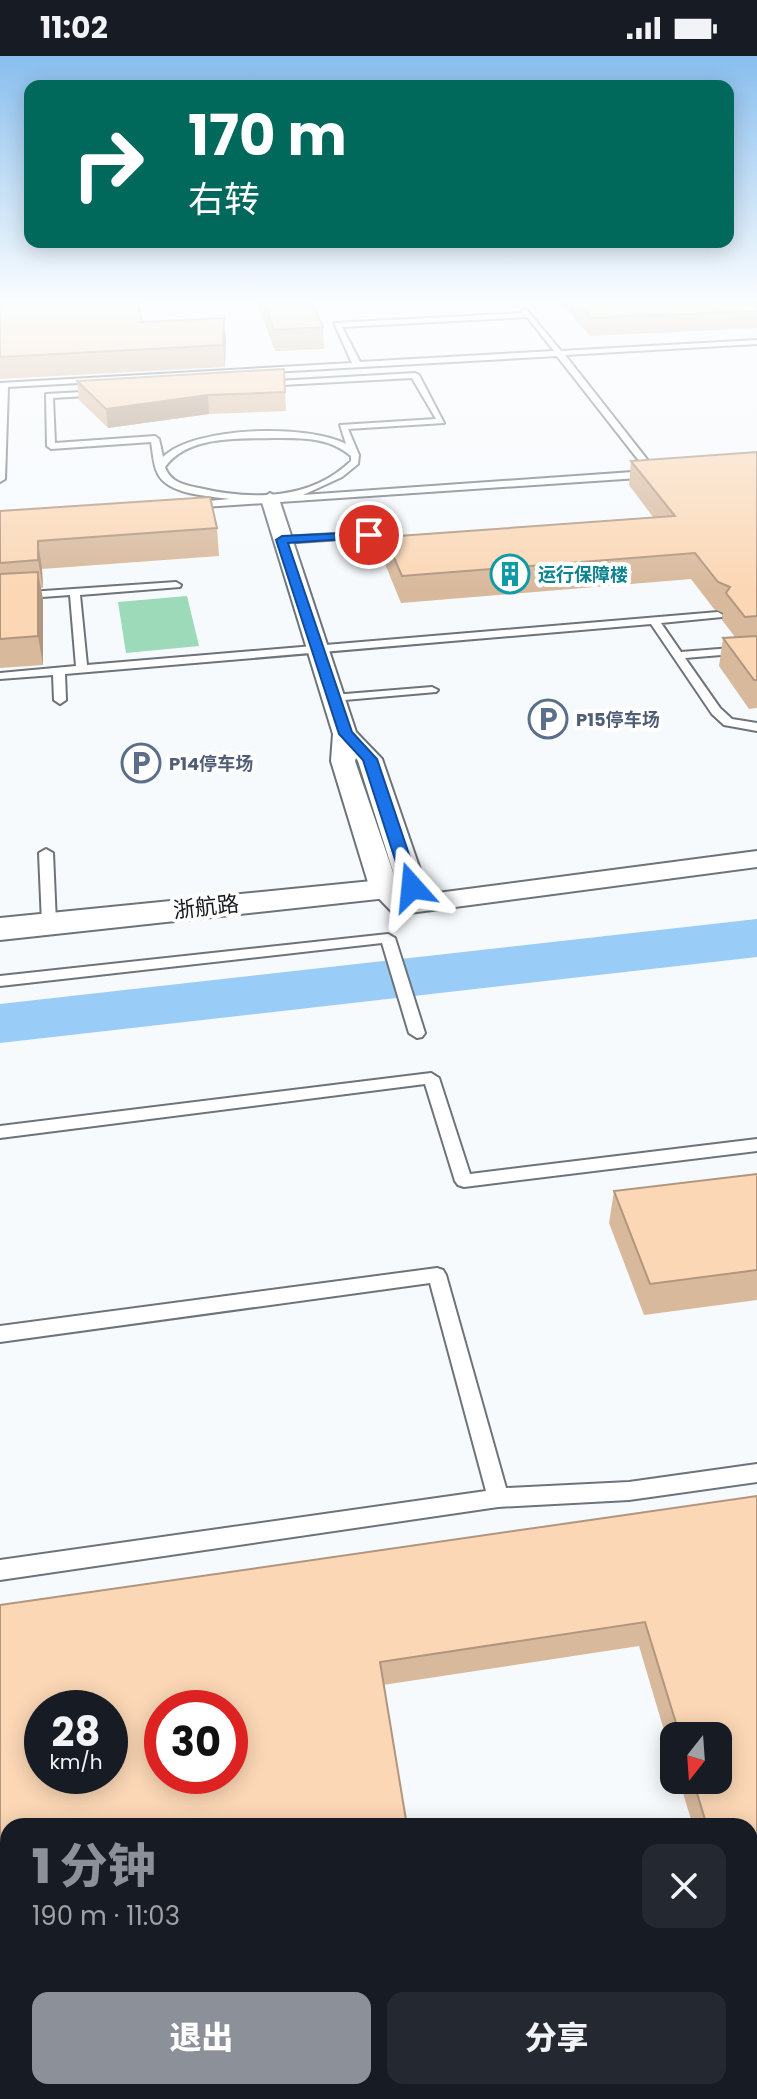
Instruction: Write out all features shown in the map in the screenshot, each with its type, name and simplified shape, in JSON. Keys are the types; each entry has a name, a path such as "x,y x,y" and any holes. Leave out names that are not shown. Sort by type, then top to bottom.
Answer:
{"street":[{"path":"270,499 345,734 370,759 399,894 615,879 757,859"},
{"name":"浙航路","path":"0,929 399,894"},
{"name":"浙航路","path":"0,951 399,894"}],"lane":[{"path":"0,479 2,398"},
{"path":"49,398 51,446 155,439 160,467 167,481 270,499 331,481 349,469 355,462 355,455 343,427 441,421 428,398"},
{"path":"175,505 654,474 595,398"},
{"path":"160,467 164,457 189,445 275,435 329,441 348,447 355,455"},
{"path":"282,540 369,535"},
{"path":"0,597 176,585"},
{"path":"75,593 82,670"},
{"path":"0,676 718,615"},
{"path":"654,621 716,711 728,722 757,727"},
{"path":"679,655 757,649"},
{"path":"59,672 60,700"},
{"path":"333,698 432,690"},
{"path":"46,853 49,923"},
{"path":"0,981 388,938 417,1033"},
{"path":"0,1132 431,1078 464,1181 757,1145"},
{"path":"0,1334 437,1275 498,1498"},
{"path":"0,1570 498,1498 629,1491 757,1473"}],"green space":[{"path":"187,596 199,646 126,653 118,602"}],"water":[{"path":"757,919 757,957 0,1043 0,1004"}],"building":[{"path":"95,398 184,398 106,409"},
{"path":"757,452 757,616 745,617 726,593 730,587 718,582 695,553 402,576 385,537 675,516 631,461"},
{"path":"210,497 217,528 38,541 38,560 0,563 0,511"},
{"path":"38,572 38,636 0,639 0,574"},
{"path":"757,636 757,680 754,680 723,638"},
{"path":"757,1174 757,1270 650,1284 614,1191"},
{"path":"757,1496 757,1818 705,1818 697,1794 732,1794 732,1722 676,1722 645,1622 380,1662 406,1818 0,1818 0,1605"}],"place":[{"name":"运行保障楼","path":"510,574"},
{"name":"P15停车场","path":"548,719"},
{"name":"P14停车场","path":"141,763"}],"route":[{"path":"369,535 282,540 345,734 370,759 412,887"}]}
